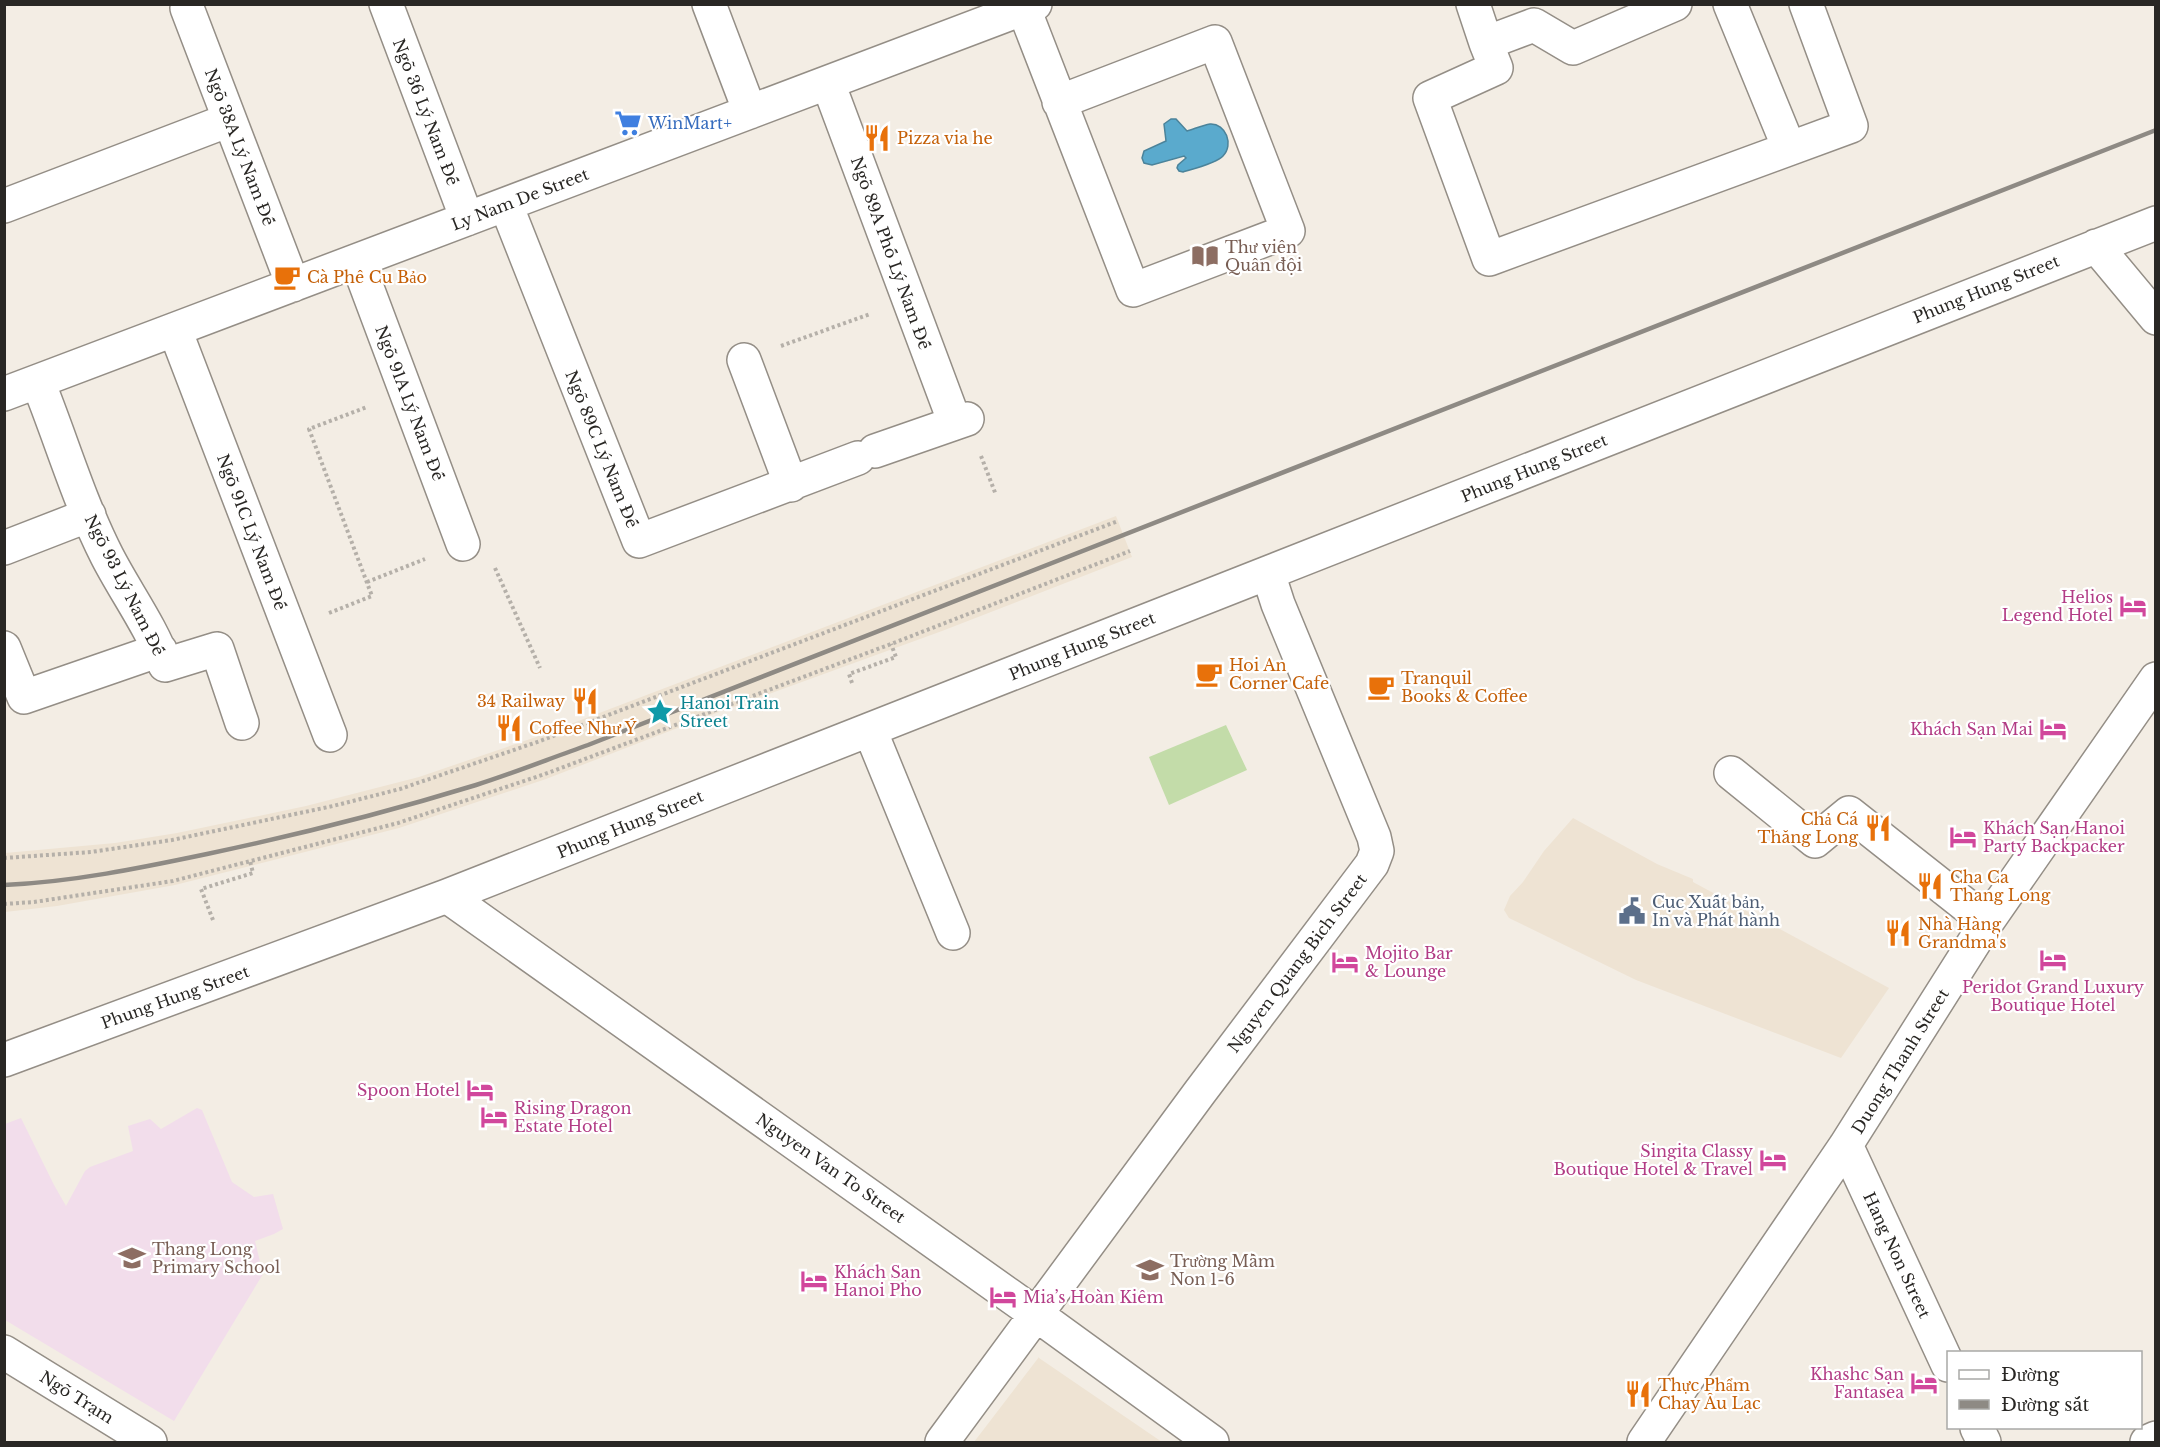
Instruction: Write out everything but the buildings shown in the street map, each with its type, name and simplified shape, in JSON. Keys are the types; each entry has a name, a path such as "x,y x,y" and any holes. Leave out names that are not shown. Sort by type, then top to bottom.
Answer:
{"street":[{"name":"Ngõ 36 Lý Nam Đế","path":"386,4 467,219"},
{"path":"709,4 750,112"},
{"path":"1473,4 1496,68 1430,98 1490,259 1851,126 1806,4"},
{"path":"1486,43 1534,25 1573,48 1676,4"},
{"path":"1730,4 1789,148"},
{"name":"Ly Nam De Street","path":"4,394 1029,7"},
{"path":"1029,7 1059,102 1133,290 1288,231 1215,42 1059,102"},
{"name":"Ngõ 38A Lý Nam Đế","path":"187,8 293,285"},
{"name":"Ngõ 89A Phố Lý Nam Đế","path":"828,83 909,299 961,421 867,454"},
{"path":"4,206 229,120"},
{"name":"Ngõ 89C Lý Nam Đế","path":"506,205 639,541 867,454"},
{"name":"Phung Hung Street","path":"4,1060 447,896 2156,223"},
{"path":"2096,246 2156,318"},
{"name":"Ngõ 91A Lý Nam Đế","path":"357,261 463,544"},
{"name":"Ngõ 91C Lý Nam Đế","path":"175,330 330,735"},
{"path":"744,360 790,485"},
{"name":"Ngõ 93 Lý Nam Đế","path":"38,382 89,516 107,555 145,618 165,665 217,649 242,723"},
{"path":"4,548 89,516"},
{"name":"Nguyen Quang Bich Street","path":"1037,1315 1200,1092 1372,864 1377,851 1374,837 1278,604 1268,573"},
{"path":"4,648 24,697 160,650"},
{"name":"Duong Thanh Street","path":"1644,1443 1846,1146 1987,922 2156,679"},
{"path":"870,730 952,933"},
{"path":"1731,773 1815,841 1848,813 1987,922"},
{"name":"Nguyen Van To Street","path":"447,896 1037,1315 1212,1443"},
{"name":"Hang Non Street","path":"1846,1146 1947,1363"},
{"path":"942,1443 1037,1315"},
{"name":"Ngõ Trạm","path":"4,1352 150,1443"},
{"path":"1977,1429 1984,1443"},
{"path":"2147,1443 2156,1438"}],"path":[{"path":"744,360 909,299"},
{"path":"372,596 309,429 406,393"},
{"path":"4,858 91,852 172,840 333,806 400,789 551,737 1118,521"},
{"path":"4,904 34,902 173,881 398,823 545,774 1130,551"},
{"path":"852,683 849,674 896,657 891,644"},
{"path":"213,920 201,889 253,873 250,861"}],"shaded area":[{"name":"Hanoi Train Street","path":"1116,516 1132,557 942,631 711,715 546,779 399,828 175,885 57,906 5,912 5,853 115,843 177,833 306,806 419,777 539,736"},
{"path":"1573,818 1657,864 1693,879 1693,882 1889,988 1841,1058 1636,980 1509,918 1504,910 1510,896 1523,882 1544,851"},
{"name":"Thang Long Primary School","path":"197,1108 202,1110 232,1182 254,1197 273,1194 283,1229 255,1241 263,1274 174,1421 5,1320 5,1124 21,1118 66,1206 85,1171 133,1151 128,1126 150,1119 161,1129"},
{"path":"1039,1358 1162,1442 974,1442"}],"green space":[{"path":"1226,725 1247,770 1169,805 1149,757"}],"water":[{"path":"1171,119 1176,119 1187,131 1210,124 1220,127 1228,141 1223,156 1205,166 1183,172 1177,168 1186,158 1184,156 1152,165 1144,163 1142,158 1144,151 1166,141 1164,124"}],"railway":[{"path":"4,885 106,874 241,847 376,814 504,776 2156,130"}],"place":[{"name":"WinMart+","path":"628,123"},
{"name":"Pizza via he","path":"877,138"},
{"name":"Thư viện Quân đội","path":"1205,256"},
{"name":"Cà Phê Cu Bảo","path":"287,277"},
{"name":"Helios Legend Hotel","path":"2133,606"},
{"name":"Hoi An Corner Cafe","path":"1209,674"},
{"name":"Tranquil Books & Coffee","path":"1381,687"},
{"name":"34 Railway","path":"585,701"},
{"name":"Hanoi Train Street","path":"660,712"},
{"name":"Coffee Như Ý","path":"509,728"},
{"name":"Khách Sạn Mai","path":"2053,729"},
{"name":"Chả Cá Thăng Long","path":"1878,828"},
{"name":"Khách Sạn Hanoi Party Backpacker","path":"1963,837"},
{"name":"Cha Ca Thang Long","path":"1930,886"},
{"name":"Cục Xuất bản, In và Phát hành","path":"1632,911"},
{"name":"Nhà Hàng Grandma's","path":"1898,933"},
{"name":"Peridot Grand Luxury Boutique Hotel","path":"2053,960"},
{"name":"Mojito Bar & Lounge","path":"1345,962"},
{"name":"Spoon Hotel","path":"480,1090"},
{"name":"Rising Dragon Estate Hotel","path":"494,1117"},
{"name":"Singita Classy Boutique Hotel & Travel","path":"1773,1160"},
{"name":"Thang Long Primary School","path":"132,1258"},
{"name":"Trường Mầm Non 1-6","path":"1150,1270"},
{"name":"Khách Sạn Hanoi Pho","path":"814,1281"},
{"name":"Mia’s Hoàn Kiêm","path":"1003,1297"},
{"name":"Khashc Sạn Fantasea","path":"1924,1383"},
{"name":"Thực Phẩm Chay Âu Lạc","path":"1638,1394"}]}
